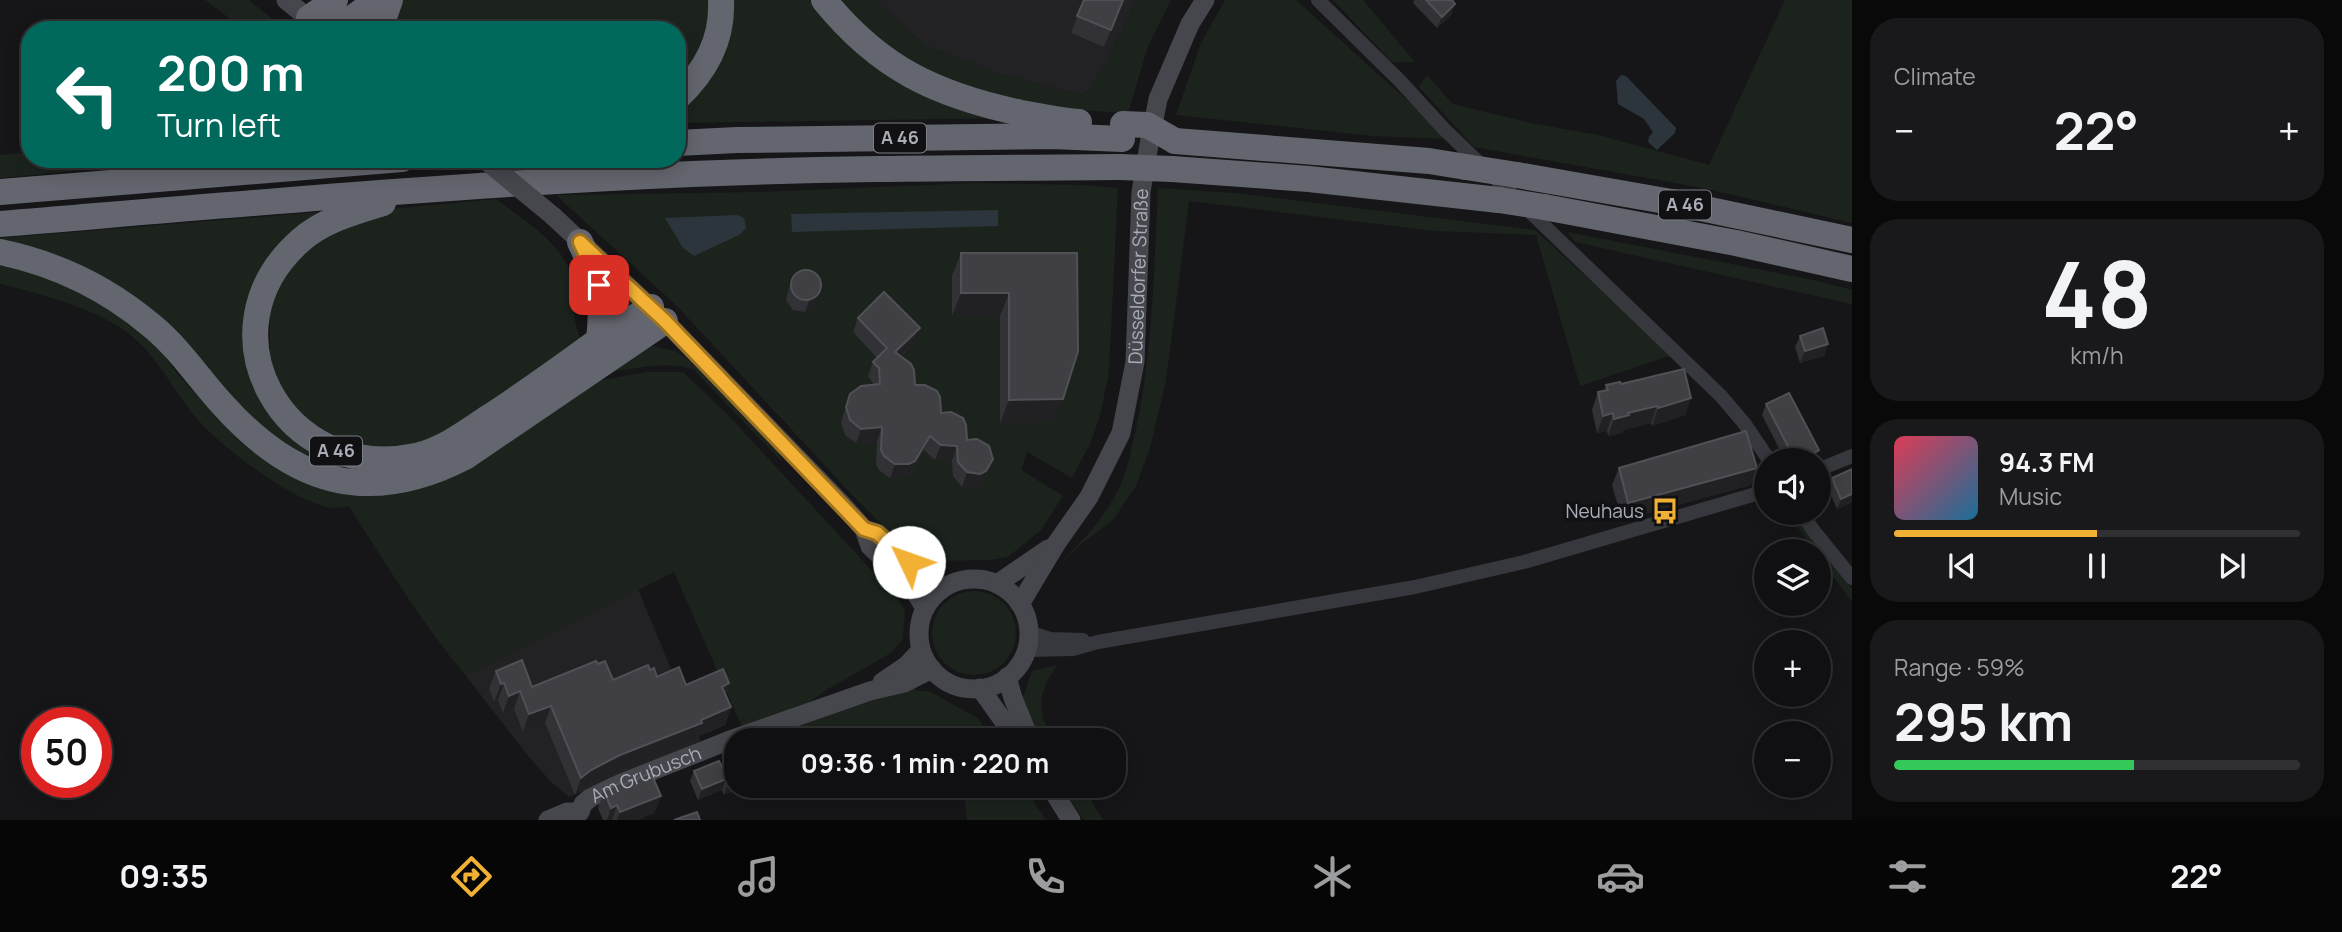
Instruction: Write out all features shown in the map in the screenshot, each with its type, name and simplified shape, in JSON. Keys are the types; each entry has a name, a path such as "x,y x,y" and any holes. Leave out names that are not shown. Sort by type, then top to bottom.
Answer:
{"highway":[{"path":"318,21 335,0"},
{"path":"348,21 377,0"},
{"path":"383,21 390,0"},
{"path":"686,88 700,73 714,49 722,19 722,0"},
{"path":"824,0 845,25 875,53 941,90 973,102 1123,132"},
{"name":"A 46","path":"686,143 1052,136 1123,132 1147,125 1175,141 1415,160 1466,167 1677,203 1852,240"},
{"name":"A 46","path":"0,224 433,188 690,174 864,168 1120,167 1309,179 1499,200 1736,243 1852,269"},
{"path":"0,192 292,168"},
{"name":"A 46","path":"433,188 346,214 321,226 286,255 267,285 256,321 256,346 260,368 276,403 302,433 329,449 362,458 378,460 417,455 448,444 599,340"},
{"path":"580,242 599,285 602,301 599,340 658,314"},
{"path":"0,252 71,273 114,297 154,327 246,430 269,450 316,475 351,482 380,483 418,477 465,457 658,314"}],"main road":[{"path":"286,0 312,21"},
{"name":"Düsseldorfer Straße","path":"1020,604 1088,498 1121,433 1135,362 1141,192 1153,122 1158,99 1190,24 1205,0"},
{"path":"495,168 553,216 658,314 864,529 870,546 913,589 925,608"},
{"path":"864,529 877,533 942,589"},
{"name":"Düsseldorfer Straße","path":"997,584 1056,544"},
{"path":"969,579 997,584 1020,604 1026,617 1027,641 1019,665 995,685 962,687 945,681 932,669 921,650 919,628 925,608 942,589 969,579"},
{"name":"Am Grubusch","path":"870,691 907,665 921,650"},
{"name":"Am Grubusch","path":"548,820 567,812 580,816 585,801 619,784 730,740 870,691 904,682 932,669"},
{"path":"1007,677 1025,728"},
{"path":"980,688 1008,728"},
{"path":"1057,798 1071,820"}],"street":[{"path":"1318,0 1444,129 1721,397 1761,448"},
{"path":"1831,465 1852,456"},
{"path":"1027,641 1073,649 1098,642 1415,587 1512,565 1754,494"},
{"path":"1810,525 1852,579"}],"shaded area":[{"path":"205,0 249,0 275,21 233,21"},
{"path":"398,0 713,0 705,52 686,77 686,21 392,21"},
{"path":"729,0 814,0 822,11 1008,118 686,123 686,88"},
{"path":"840,0 874,0 925,45 996,73 1083,96 1107,61 1137,0 1171,0 1148,46 1128,113 1049,106 971,87 934,72 899,53 868,29"},
{"path":"874,0 1137,0 1107,61 1084,96 996,73 925,45"},
{"path":"1225,0 1296,0 1450,139 1372,136 1176,115 1201,43"},
{"path":"1333,0 1363,0 1415,62 1392,62"},
{"path":"1785,0 1852,0 1852,223 1703,188 1474,147 1419,87 1427,75 1453,104 1531,123 1598,135 1709,165"},
{"path":"1621,75 1626,76 1676,128 1675,133 1657,150 1648,142 1653,132 1644,119 1618,104 1616,81"},
{"path":"21,153 21,168 104,168 0,178 0,155"},
{"path":"974,183 1118,188 1109,371 1101,412 1091,442 1072,478 1027,452 1021,470 1063,496 1041,530 1008,557 935,561 924,566 856,499 677,306 556,195 761,192"},
{"path":"1158,188 1235,193 1535,230 1672,355 1580,386 1536,235 1435,231 1189,201 1166,381 1150,448 1136,486 1113,520 1057,566 1084,539 1107,509 1120,486 1128,463 1146,365"},
{"path":"496,199 533,226 564,259 574,287 575,320 582,341 468,420 411,448 358,449 296,413 270,369 270,303 286,266 316,235 390,209"},
{"path":"998,210 998,226 792,232 791,214"},
{"path":"333,211 304,228 254,354 325,452 484,437 339,474 267,440 190,348 0,244 0,238"},
{"path":"737,215 744,218 746,228 739,235 694,256 683,248 665,218"},
{"path":"1567,232 1818,281 1852,290 1852,304 1575,242"},
{"path":"0,266 54,280 81,290 111,306 154,342 201,400 252,449 280,469 309,484 341,493 376,495 414,489 592,382 646,372 683,372 728,415 898,599 905,611 903,639 891,653 826,690 804,706 742,727 674,572 466,676 419,614 349,506 333,508 318,504 300,497 262,474 200,422 152,357 130,334 75,306 0,284"},
{"path":"652,346 676,351 690,361 778,451 782,462 694,370 665,365 614,371 609,363"},
{"path":"1796,525 1803,525 1812,539 1806,539"},
{"path":"1831,564 1852,589 1852,602 1831,574"},
{"path":"638,589 701,741 569,797 550,781 528,756 466,676"},
{"path":"966,591 982,591 998,598 1009,609 1016,625 1013,649 1004,663 982,675 966,675 950,668 939,657 932,641 932,625 939,609 950,598"},
{"path":"1057,665 1043,693 1042,710 1048,728 1033,728 1023,697 1032,671"},
{"path":"912,687 918,691 929,691 978,718 984,728 936,728 935,725 926,728 790,728"},
{"path":"964,798 1031,798 1046,820 967,820"},
{"path":"1070,798 1089,798 1103,820 1084,820"}],"building":[{"path":"1084,0 1123,0 1111,30 1077,16"},
{"path":"1426,0 1452,0 1455,4 1442,17"},
{"path":"961,253 1077,253 1078,351 1063,399 1009,400 1009,293 961,293"},
{"path":"806,270 812,271 820,279 820,291 812,299 806,300 800,299 792,291 791,285 792,279 800,271"},
{"path":"884,292 920,328 895,352 911,364 915,385 925,385 937,391 941,413 951,412 963,418 967,440 977,439 989,446 993,459 986,471 980,474 967,472 958,462 957,446 941,445 930,436 915,461 895,464 884,456 881,450 882,427 861,429 850,420 846,407 850,394 861,386 880,384 879,368 873,362 887,348 858,318"},
{"path":"1823,328 1828,344 1805,351 1800,336"},
{"path":"1684,369 1691,398 1628,413 1629,415 1614,419 1613,413 1603,416 1598,392 1608,390 1606,385"},
{"path":"1789,393 1818,448 1789,448 1766,404"},
{"path":"1746,431 1754,458 1754,469 1628,503 1619,468"},
{"path":"1852,469 1852,494 1841,499 1832,478"},
{"path":"522,660 532,687 596,661 598,664 605,661 613,680 648,665 650,670 654,668 657,677 679,667 686,685 723,669 729,683 722,687 731,707 701,720 702,723 620,755 581,778 551,706 529,714 520,691 509,696 504,683 501,684 496,671"},
{"path":"719,761 724,769 724,780 702,789 694,771"},
{"path":"651,773 661,796 620,812 617,805 611,808 604,791"},
{"path":"697,812 700,820 674,820"}],"place":[{"name":"Neuhaus","path":"1665,511"}],"route":[{"path":"599,285 580,242 665,321 864,529 877,533 909,562"}]}
